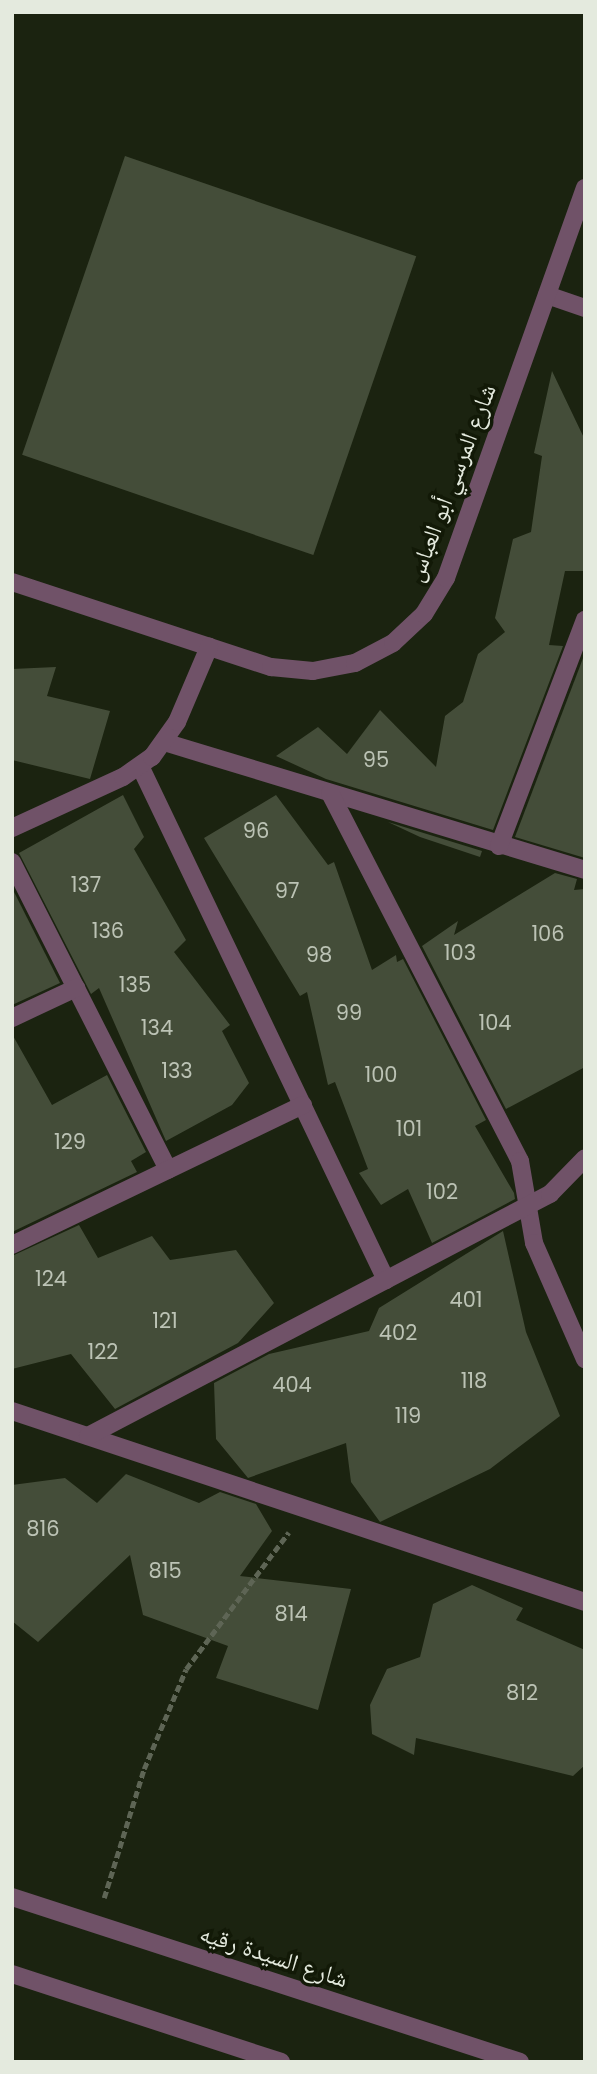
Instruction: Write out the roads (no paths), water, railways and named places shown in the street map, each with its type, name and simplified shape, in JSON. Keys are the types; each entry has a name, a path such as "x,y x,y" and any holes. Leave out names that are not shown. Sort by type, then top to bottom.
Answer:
{"street":[{"name":"شارع المرسي أبو العباس","path":"12,582 271,667 313,671 355,663 393,643 424,614 446,578 585,188"},
{"path":"547,295 585,308"},
{"path":"499,846 585,620"},
{"path":"12,828 140,766 164,742 209,647"},
{"path":"164,742 585,870"},
{"path":"140,766 386,1280"},
{"path":"330,793 520,1161 530,1205 534,1243 585,1359"},
{"path":"12,862 167,1170"},
{"path":"12,1018 76,988"},
{"path":"12,1245 303,1105"},
{"path":"88,1436 530,1205 566,1183 585,1157"},
{"path":"12,1410 585,1602"},
{"name":"شارع السيدة رقيه","path":"12,1897 520,2062"},
{"path":"12,1974 281,2062"}]}
